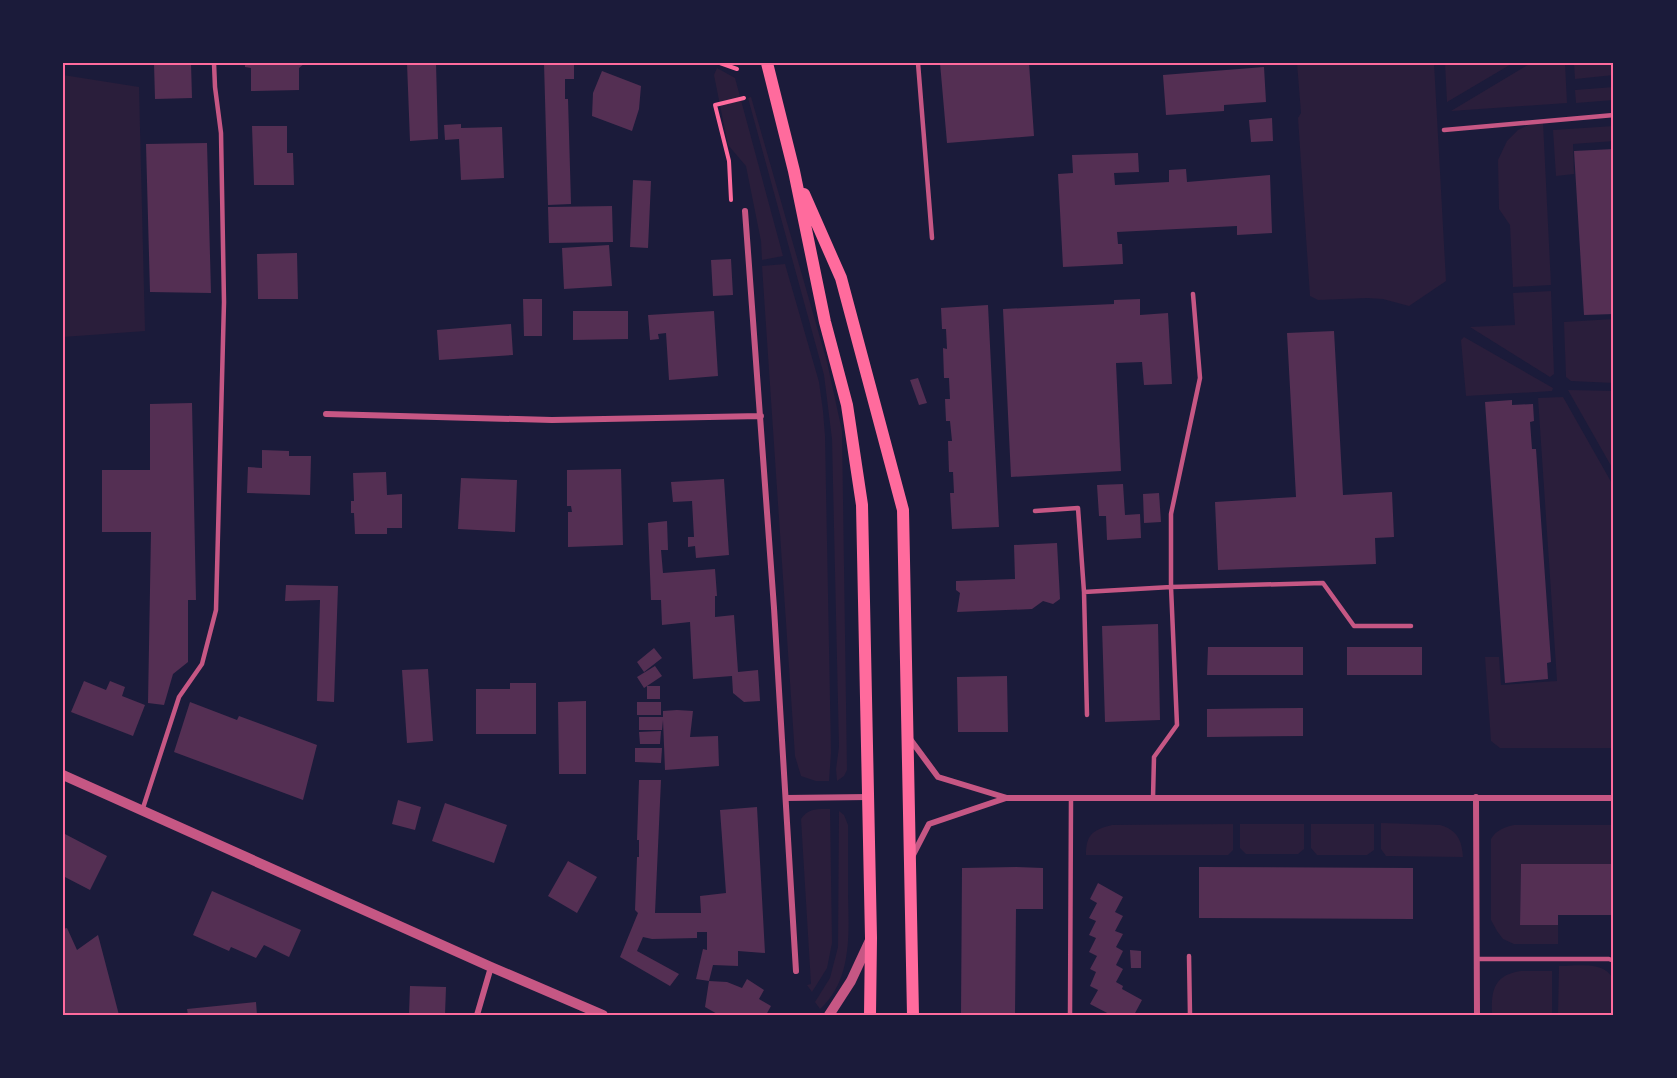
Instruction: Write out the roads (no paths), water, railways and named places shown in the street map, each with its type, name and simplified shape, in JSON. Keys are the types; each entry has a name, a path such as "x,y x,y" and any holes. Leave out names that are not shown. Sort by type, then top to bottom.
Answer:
{"main road":[{"path":"767,63 794,171 825,322 847,405 862,505 871,938 870,1015"},
{"path":"794,171 841,278 903,510 913,1015"}],"street":[{"path":"745,211 761,416 796,971"},
{"path":"326,414 552,420 761,416"},
{"path":"906,734 938,777 1007,798 1614,798"},
{"path":"63,776 603,1015"},
{"path":"1476,797 1477,1015"},
{"path":"786,798 868,798"},
{"path":"909,862 929,824 1007,798"},
{"path":"829,1015 851,981 871,938"},
{"path":"477,1015 478,1004 491,967"}],"lane":[{"path":"142,811 179,697 202,664 216,610 224,302 221,133 214,87 214,63"},
{"path":"918,63 932,238"},
{"path":"1444,130 1614,115"},
{"path":"1153,798 1154,757 1177,725 1171,587 1171,514 1200,378 1193,294"},
{"path":"1035,510 1078,508 1084,592 1087,715"},
{"path":"1084,592 1323,583 1354,626 1411,626"},
{"path":"1070,1015 1071,798"},
{"path":"1190,956 1190,1015"},
{"path":"1478,958 1609,959 1614,962"}]}
